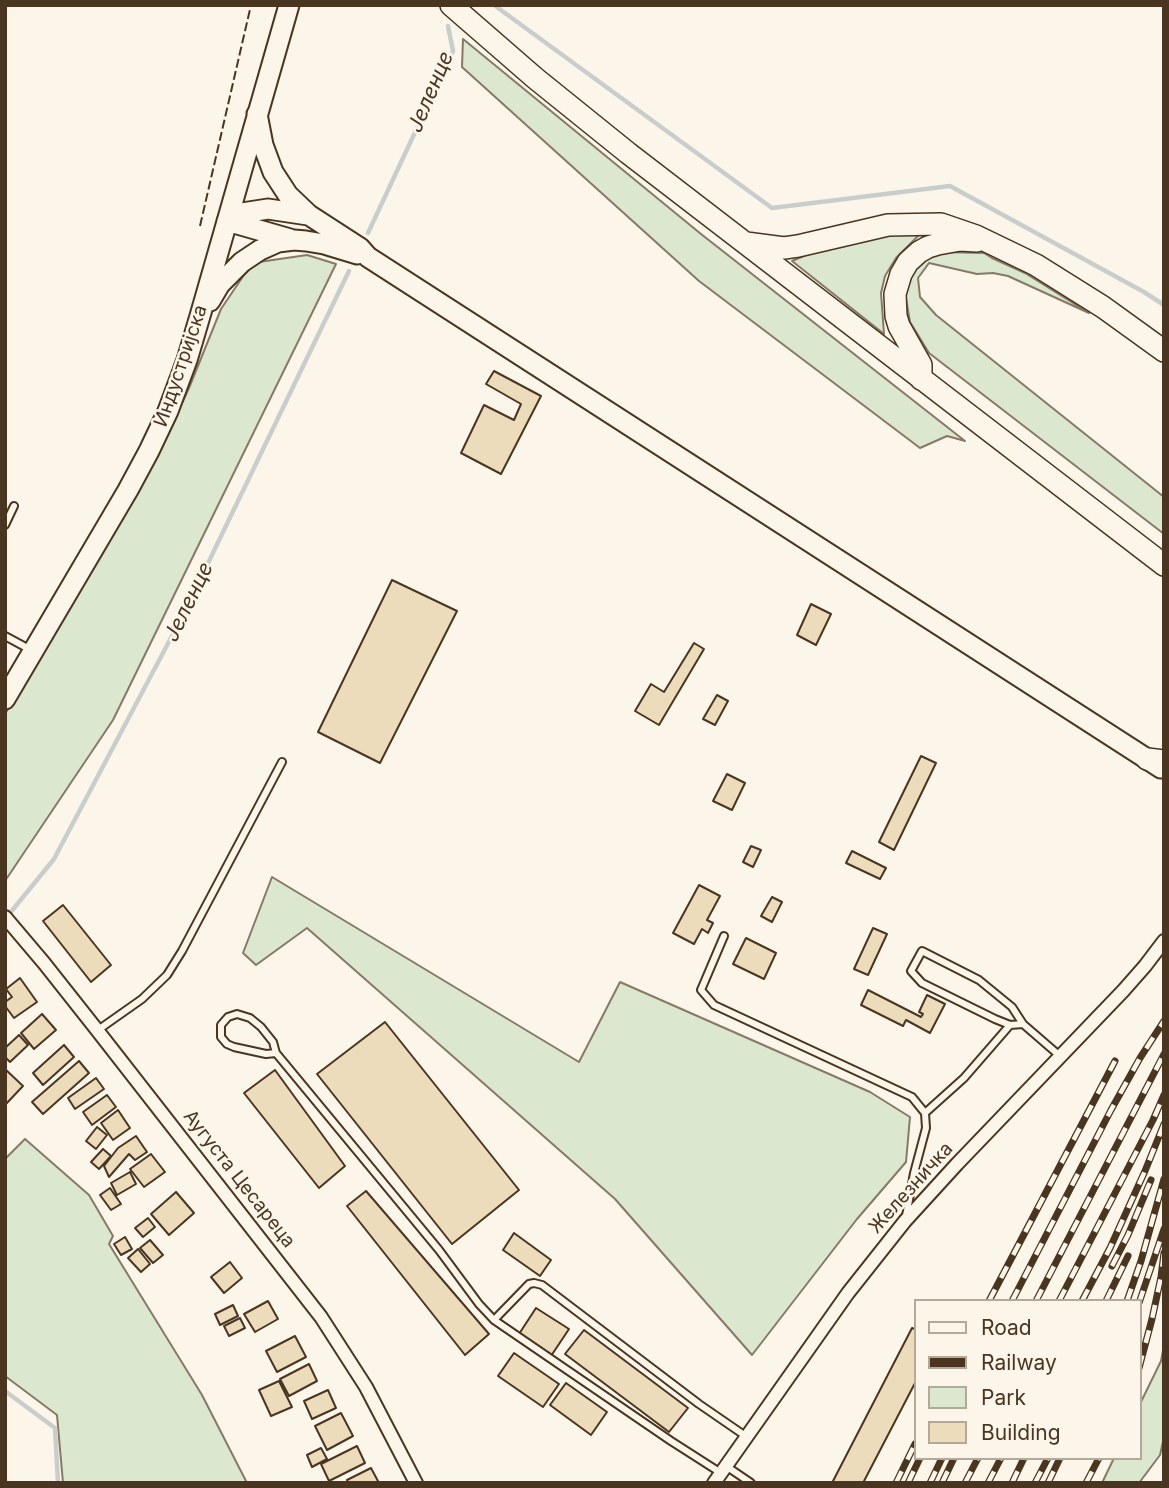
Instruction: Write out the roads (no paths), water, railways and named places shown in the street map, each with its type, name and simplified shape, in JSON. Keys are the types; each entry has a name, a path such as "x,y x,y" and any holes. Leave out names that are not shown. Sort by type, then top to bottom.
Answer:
{"main road":[{"name":"Индустријска","path":"5,699 149,452 178,385 289,5"},
{"path":"451,5 572,107 741,242 1164,565"},
{"path":"257,114 263,145 273,172 288,195 309,215 359,248 368,257 1158,763 1164,776"},
{"path":"228,218 268,209 309,215"},
{"path":"228,218 294,240 324,244 368,257"},
{"path":"741,242 784,248 888,225 941,224 1009,251 1052,275 1114,314 1164,351"},
{"path":"200,316 220,284 246,258 278,242 294,240"},
{"path":"921,379 921,365 896,316 895,294 901,274 914,257 938,244 983,240"}],"street":[{"name":"Аугуста Цесареца","path":"9,921 321,1317 366,1387 416,1483"},
{"name":"Железничка","path":"720,1474 848,1293 905,1221 1123,991 1164,941"}],"lane":[{"path":"5,525 14,506"},
{"path":"5,636 33,651"},
{"path":"97,1030 142,999 167,975 183,951 282,762"},
{"path":"724,936 701,990 714,1005 912,1097 925,1113 926,1128 905,1221"},
{"path":"1023,1024 1010,1025 922,983 911,971 922,951 979,980 1012,1007 1023,1024 1060,1056"},
{"path":"276,1053 266,1054 227,1044 221,1037 222,1025 228,1017 237,1014 250,1018 261,1027 273,1042 276,1053 494,1320 720,1474 751,1483"},
{"path":"925,1113 964,1078 1010,1025"},
{"path":"494,1320 524,1287 534,1283 542,1285 747,1437"}],"waterway":[{"path":"494,5 772,208 950,186 1164,305"},
{"name":"Јеленце","path":"368,233 453,51 448,26"},
{"name":"Јеленце","path":"6,918 54,859 182,617 349,271"},
{"path":"5,1391 55,1428 58,1483"}],"railway":[{"path":"1013,1299 1111,1110 1164,1021"},
{"path":"1037,1299 1164,1054"},
{"path":"990,1299 1115,1061"},
{"path":"1060,1299 1164,1095"},
{"path":"1083,1299 1110,1248 1164,1124"},
{"path":"1128,1299 1164,1179"},
{"path":"1112,1266 1151,1180"},
{"path":"1140,1299 1164,1229"},
{"path":"1141,1360 1164,1253"},
{"path":"1107,1299 1128,1256"},
{"path":"896,1483 914,1446"},
{"path":"908,1483 919,1460"},
{"path":"930,1483 941,1460"},
{"path":"942,1483 953,1460"},
{"path":"965,1483 977,1460"},
{"path":"988,1483 1000,1460"},
{"path":"1012,1483 1023,1460"},
{"path":"1035,1483 1047,1460"},
{"path":"1048,1483 1059,1460"},
{"path":"1086,1483 1098,1460"}]}
